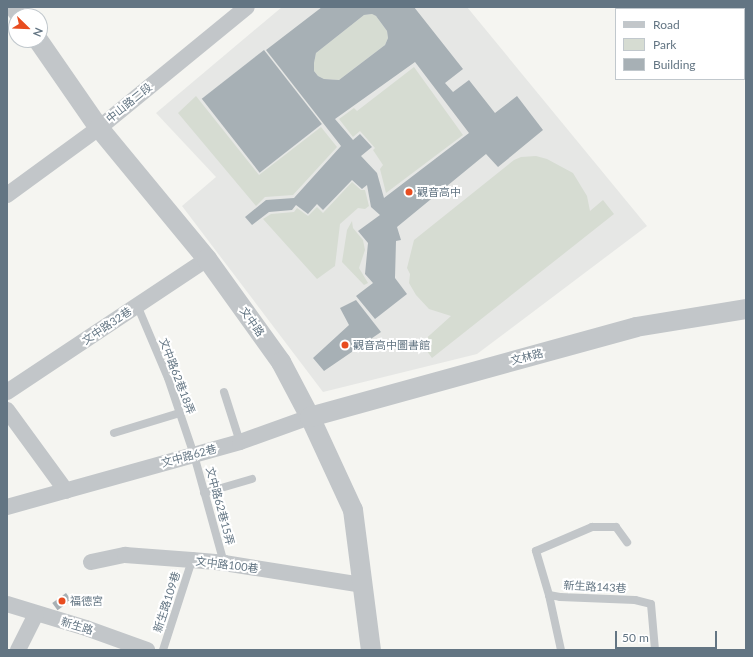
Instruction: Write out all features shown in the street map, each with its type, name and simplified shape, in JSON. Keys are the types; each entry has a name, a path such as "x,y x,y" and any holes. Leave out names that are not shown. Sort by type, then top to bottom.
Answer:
{"street":[{"name":"中山路二段","path":"7,195 99,128 247,7"},
{"name":"文中路","path":"44,48 99,128 207,259 281,362 310,417 353,510 371,650"},
{"name":"文中路32巷","path":"7,392 207,259"},
{"name":"文林路","path":"310,417 636,327 746,309"},
{"path":"7,410 66,491"},
{"name":"文中路62巷","path":"7,507 240,442 310,417"},
{"name":"文中路100巷","path":"91,562 125,555 192,560 224,563 363,585"},
{"name":"新生路","path":"7,604 86,628 147,650"},
{"path":"18,650 36,614"}],"lane":[{"name":"文中路62巷18弄","path":"137,305 168,378 194,455"},
{"path":"224,392 240,442"},
{"path":"114,433 180,413"},
{"name":"文中路62巷15弄","path":"194,455 224,563"},
{"path":"204,493 252,479"},
{"path":"549,595 536,551 592,527 616,527 627,542"},
{"name":"新生路109巷","path":"163,650 192,560"},
{"name":"新生路143巷","path":"561,650 549,595 560,597 635,600 651,604 655,650"}],"shaded area":[{"name":"觀音高中","path":"282,7 467,7 647,226 477,354 323,392 182,206 216,177 156,113"}],"green space":[{"path":"372,14 376,16 387,31 388,38 385,45 339,80 324,79 318,76 314,71 316,53 364,15"},
{"path":"414,67 463,135 386,193 380,169 383,165 373,150 375,148 360,131 353,137 339,119 354,108 357,111"},
{"path":"196,96 259,175 321,127 337,147 293,195 265,197 256,206 178,113"},
{"path":"536,156 547,159 573,173 587,196 590,211 603,200 614,214 432,358 421,343 451,316 429,309 416,295 409,283 410,274 407,268 414,240 514,160 521,157"},
{"path":"352,182 361,190 365,190 369,206 365,209 358,208 340,224 335,266 317,279 263,219 271,214 294,212 297,208 308,216 317,207 323,213"},
{"path":"352,221 353,228 363,240 365,250 359,268 368,283 364,285 342,262 347,230"}],"building":[{"path":"322,7 414,7 463,69 445,83 453,92 469,80 495,113 517,96 543,130 498,167 486,154 397,227 401,240 396,241 395,278 407,294 375,319 356,296 373,283 365,274 368,243 358,231 380,215 371,207 367,185 362,189 352,180 323,210 317,204 308,214 296,205 292,210 269,212 252,225 245,217 266,200 294,198 341,146 266,50","holes":["372,14 376,16 387,31 388,38 385,45 339,80 324,79 318,76 314,71 316,53 364,15","415,62 469,133 384,198 377,173 361,156 372,147 360,134 353,140 335,119"]},
{"path":"264,50 322,124 260,173 202,99"},
{"name":"觀音高中圖書館","path":"356,300 381,332 324,371 313,358 349,325 340,308"},
{"name":"福德宮","path":"66,593 71,600 58,610 52,603"}],"place":[{"name":"觀音高中","path":"409,192"},
{"name":"觀音高中圖書館","path":"345,345"},
{"name":"福德宮","path":"62,601"}]}
